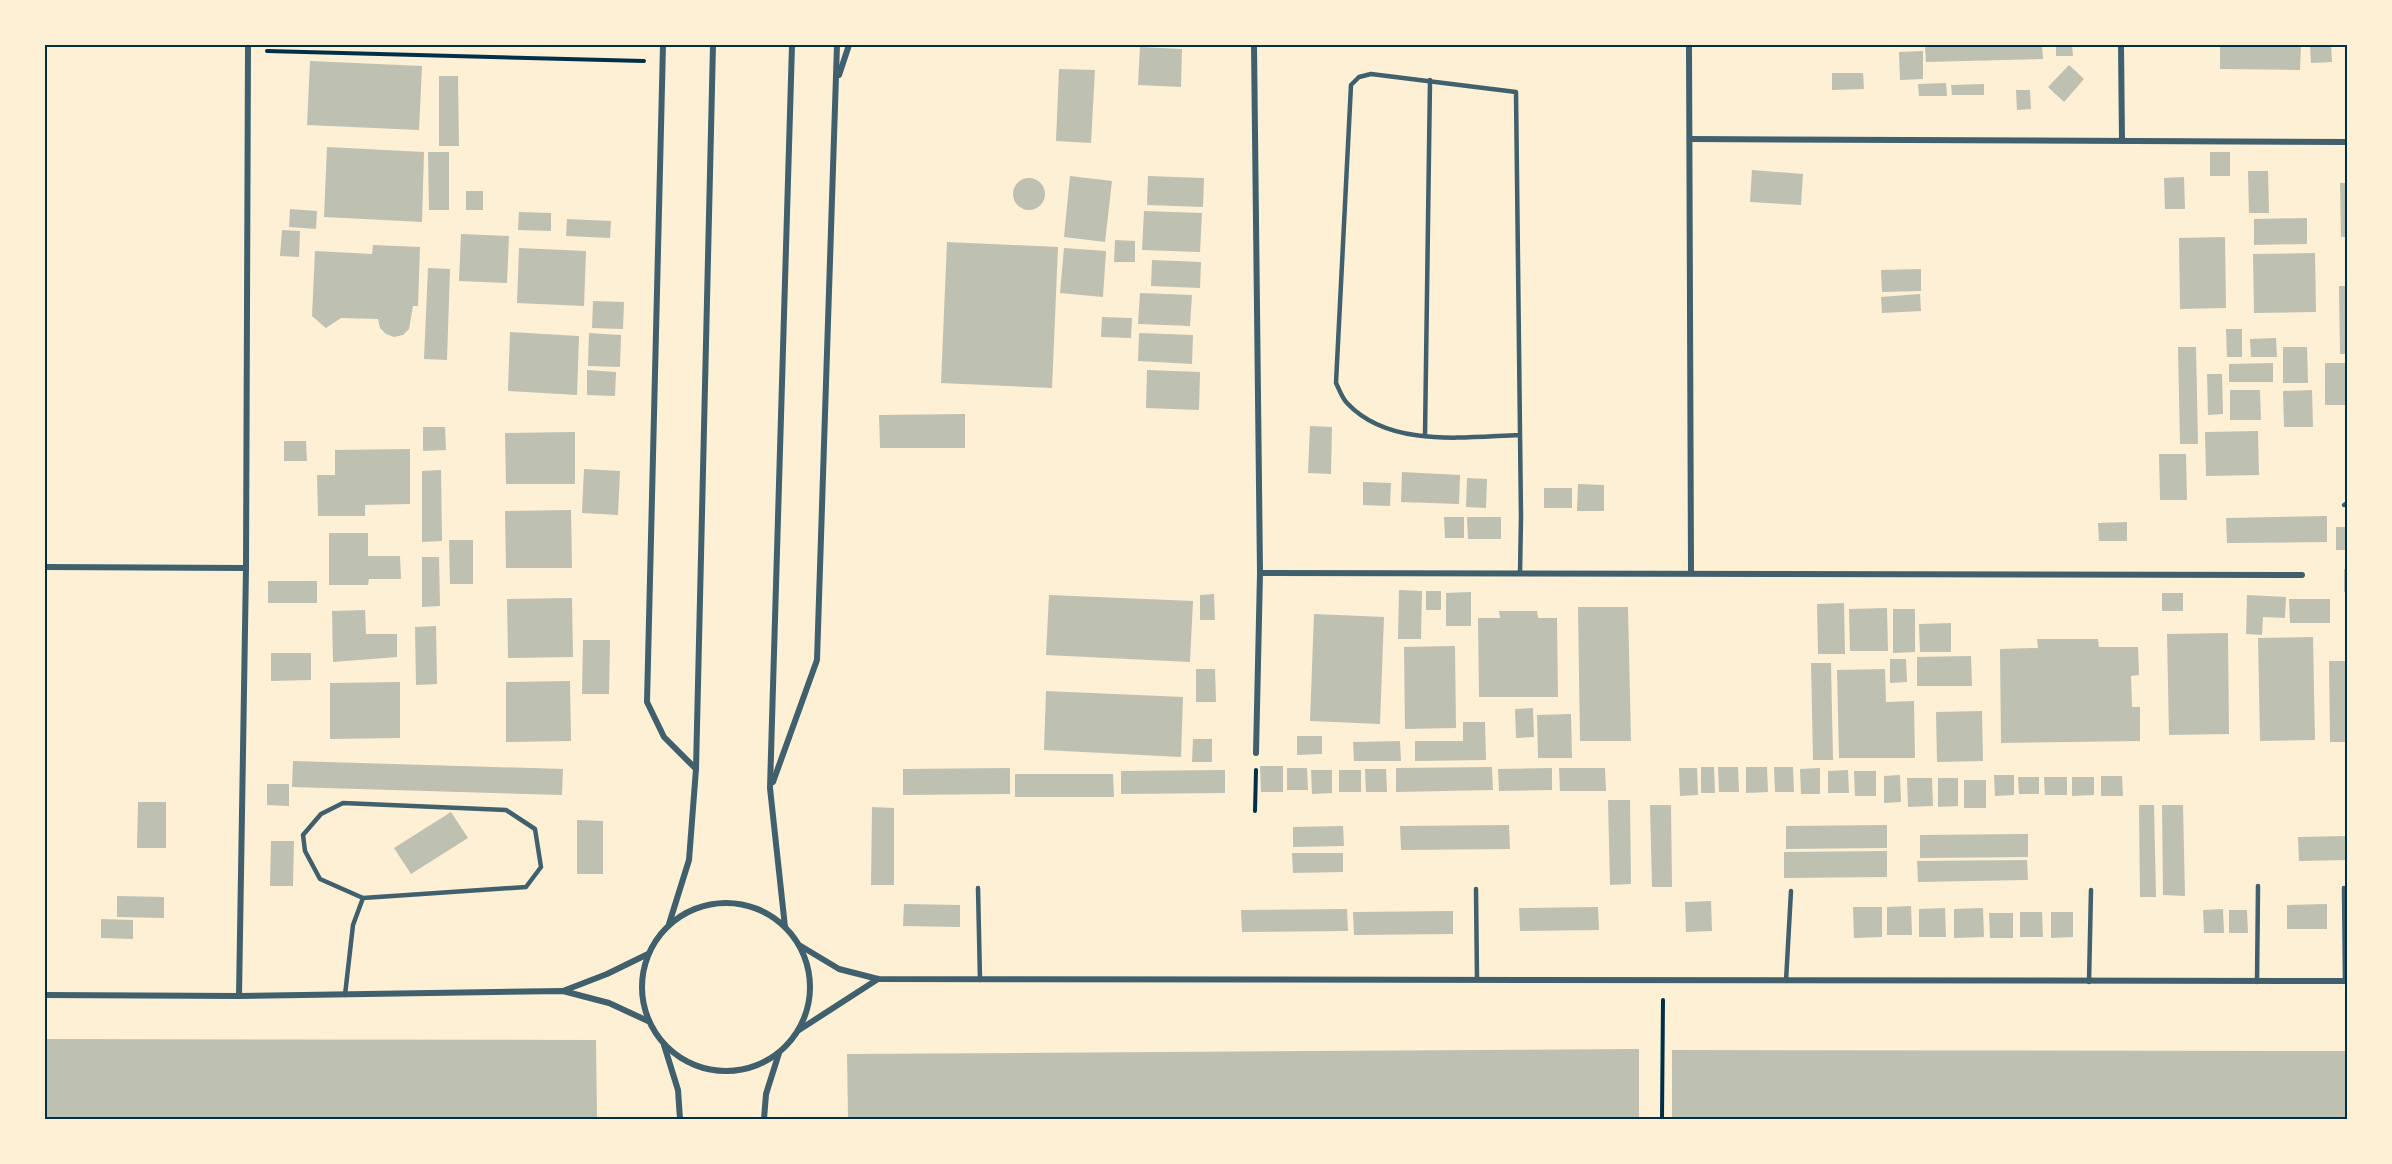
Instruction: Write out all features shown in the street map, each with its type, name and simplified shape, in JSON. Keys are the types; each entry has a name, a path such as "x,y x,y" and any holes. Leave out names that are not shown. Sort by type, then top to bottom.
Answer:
{"street":[{"path":"663,45 647,702 664,737 696,770"},
{"path":"680,1119 678,1090 664,1045 648,1021 642,999 642,976 648,954 669,924 689,861 696,770 713,45"},
{"path":"785,927 770,788 792,45"},
{"path":"770,788 817,660 837,45"},
{"path":"837,82 849,45"},
{"path":"1254,45 1260,573 1257,753"},
{"path":"1689,45 1690,573"},
{"path":"2121,45 2122,141"},
{"path":"239,996 246,568 248,47"},
{"path":"1690,139 2347,142"},
{"path":"45,567 246,568"},
{"path":"1260,573 2302,575"},
{"path":"669,924 686,912 706,904 727,903 748,906 768,914 785,927 799,945 807,966 810,988 807,1010 798,1031"},
{"path":"799,945 839,969 878,979 2346,981"},
{"path":"563,991 607,974 648,954"},
{"path":"664,1045 690,1063 720,1071 751,1067 779,1053 798,1031 878,979"},
{"path":"45,995 239,996 563,991 609,1003 648,1021"},
{"path":"764,1119 766,1094 779,1053"}],"lane":[{"path":"1519,435 1425,436 1393,429 1369,418 1347,402 1336,383 1351,85 1359,77 1371,74 1516,92 1521,573"},
{"path":"1425,436 1430,80"},
{"path":"343,803 506,810 535,829 541,867 526,887 363,898 320,879 305,851 303,835 321,814 343,803"},
{"path":"2257,982 2258,886"},
{"path":"978,888 980,980"},
{"path":"2344,888 2346,981"},
{"path":"1476,889 1477,980"},
{"path":"2089,982 2091,890"},
{"path":"1786,981 1791,891"},
{"path":"345,994 353,925 363,898"}],"path":[{"path":"248,47 662,63"},
{"path":"1255,812 1257,753"},
{"path":"1662,1119 1663,981"}],"building":[{"path":"1925,45 2042,45 2043,59 1926,62"},
{"path":"2056,45 2072,45 2073,56 2056,56"},
{"path":"2220,45 2301,45 2300,70 2220,69"},
{"path":"2310,45 2331,45 2332,62 2311,63"},
{"path":"1140,47 1182,49 1181,87 1138,85"},
{"path":"1923,51 1923,79 1900,80 1899,52"},
{"path":"310,61 422,66 419,130 307,125"},
{"path":"2069,65 2084,79 2064,102 2048,87"},
{"path":"1059,69 1095,70 1091,143 1056,141"},
{"path":"1832,73 1863,73 1864,89 1832,90"},
{"path":"439,76 458,76 459,146 439,146"},
{"path":"1946,83 1947,96 1919,96 1918,84"},
{"path":"1984,84 1984,95 1952,95 1951,85"},
{"path":"2016,90 2030,90 2031,109 2017,110"},
{"path":"327,147 424,152 422,222 324,217"},
{"path":"428,152 449,152 449,210 429,210"},
{"path":"2210,152 2230,152 2230,176 2210,176"},
{"path":"1752,170 1803,174 1801,205 1750,202"},
{"path":"2248,171 2268,171 2269,213 2249,213"},
{"path":"1070,176 1112,181 1105,242 1064,237"},
{"path":"1148,176 1204,178 1203,207 1147,205"},
{"path":"2184,177 2185,209 2165,209 2164,178"},
{"path":"1029,178 1040,183 1045,194 1040,205 1029,210 1018,205 1013,194 1018,183"},
{"path":"2340,183 2347,183 2347,237 2341,237"},
{"path":"466,191 483,191 483,210 466,210"},
{"path":"290,209 317,211 316,229 289,227"},
{"path":"1144,211 1202,213 1200,252 1142,250"},
{"path":"519,212 551,213 551,231 518,230"},
{"path":"2307,218 2307,244 2254,245 2254,219"},
{"path":"567,219 611,221 610,238 566,236"},
{"path":"282,230 300,231 299,257 280,256"},
{"path":"461,234 509,236 507,283 459,281"},
{"path":"2225,237 2226,308 2180,309 2179,238"},
{"path":"1115,240 1135,241 1135,262 1114,262"},
{"path":"947,242 1058,247 1052,388 941,383"},
{"path":"373,245 420,247 418,306 413,306 409,329 403,335 394,337 386,334 380,328 378,319 341,318 326,328 312,316 315,251 372,254"},
{"path":"519,248 586,251 584,306 517,303"},
{"path":"1064,248 1106,251 1103,297 1060,293"},
{"path":"2315,253 2316,312 2254,313 2253,254"},
{"path":"1152,260 1201,262 1200,288 1151,286"},
{"path":"428,268 450,269 447,360 424,359"},
{"path":"1921,269 1921,291 1882,292 1881,270"},
{"path":"2339,286 2347,286 2347,354 2340,354"},
{"path":"1140,293 1192,295 1190,326 1138,324"},
{"path":"1920,294 1921,311 1882,313 1881,297"},
{"path":"593,301 624,302 623,329 592,328"},
{"path":"1102,317 1132,318 1131,338 1101,337"},
{"path":"2226,329 2242,329 2242,357 2227,357"},
{"path":"510,332 579,336 577,395 508,391"},
{"path":"589,333 621,335 620,367 588,366"},
{"path":"1139,333 1193,335 1192,364 1138,361"},
{"path":"2276,338 2277,357 2251,357 2250,339"},
{"path":"2178,347 2196,347 2198,444 2180,444"},
{"path":"2283,347 2307,347 2308,383 2283,383"},
{"path":"2273,363 2273,382 2229,382 2229,364"},
{"path":"2325,363 2347,363 2347,405 2325,405"},
{"path":"587,370 616,372 615,396 587,395"},
{"path":"1147,370 1200,372 1199,410 1146,408"},
{"path":"2207,374 2222,374 2223,414 2208,415"},
{"path":"2230,390 2260,390 2261,420 2230,420"},
{"path":"2312,390 2313,427 2284,427 2283,391"},
{"path":"965,414 965,448 880,448 879,415"},
{"path":"1310,426 1332,427 1331,474 1308,473"},
{"path":"423,427 445,427 446,450 423,451"},
{"path":"2258,431 2259,475 2206,476 2205,432"},
{"path":"575,432 575,484 506,484 505,433"},
{"path":"284,441 306,441 307,461 284,461"},
{"path":"410,449 410,504 365,505 365,516 318,516 317,475 335,475 335,450"},
{"path":"2159,454 2186,454 2187,500 2160,500"},
{"path":"584,469 620,471 618,515 582,513"},
{"path":"441,470 442,541 422,542 422,471"},
{"path":"1402,472 1460,475 1459,504 1401,502"},
{"path":"1467,478 1487,479 1486,508 1466,507"},
{"path":"1363,482 1391,483 1390,506 1363,505"},
{"path":"1578,484 1604,485 1604,511 1577,511"},
{"path":"1544,488 1572,488 1572,508 1544,508"},
{"path":"571,510 572,568 506,568 505,511"},
{"path":"2327,516 2327,542 2227,543 2226,518"},
{"path":"1444,517 1464,517 1464,538 1445,538"},
{"path":"1467,517 1501,517 1501,539 1468,539"},
{"path":"2127,522 2127,541 2099,541 2098,523"},
{"path":"2336,527 2347,527 2347,550 2336,550"},
{"path":"329,533 368,533 368,556 400,556 401,579 369,579 368,585 329,585"},
{"path":"449,540 473,540 473,584 450,584"},
{"path":"422,557 439,557 440,606 422,607"},
{"path":"2344,569 2347,569 2347,591 2344,592"},
{"path":"268,581 317,581 317,603 268,603"},
{"path":"1399,590 1422,591 1421,639 1398,639"},
{"path":"1426,591 1441,591 1441,610 1426,610"},
{"path":"1471,592 1471,626 1446,626 1446,593"},
{"path":"2162,593 2183,593 2183,611 2162,611"},
{"path":"1214,594 1215,620 1200,620 1200,595"},
{"path":"1049,595 1193,601 1190,662 1046,655"},
{"path":"2247,595 2286,597 2285,618 2263,617 2262,635 2246,634"},
{"path":"572,598 573,657 508,658 507,599"},
{"path":"2289,599 2330,599 2330,623 2290,623"},
{"path":"1844,603 1845,654 1818,654 1817,604"},
{"path":"1578,607 1628,607 1631,741 1580,741"},
{"path":"1887,608 1888,651 1850,651 1849,609"},
{"path":"1893,609 1915,609 1915,652 1893,653"},
{"path":"365,610 366,634 397,634 397,657 333,662 332,611"},
{"path":"1499,611 1537,611 1538,618 1557,618 1558,697 1479,697 1478,618 1500,618"},
{"path":"1314,614 1384,617 1380,724 1310,721"},
{"path":"1951,623 1951,652 1920,652 1919,624"},
{"path":"436,626 437,684 416,685 415,627"},
{"path":"2228,633 2229,734 2169,735 2167,634"},
{"path":"2313,637 2315,740 2260,741 2258,638"},
{"path":"2037,639 2098,639 2099,647 2138,647 2139,675 2131,676 2132,707 2140,707 2140,741 2001,743 2000,649 2038,648"},
{"path":"583,640 610,640 609,694 582,694"},
{"path":"1455,646 1456,728 1405,729 1404,647"},
{"path":"271,653 311,653 311,680 271,681"},
{"path":"1971,656 1972,686 1917,686 1917,657"},
{"path":"1890,659 1906,659 1907,682 1890,683"},
{"path":"2329,661 2347,661 2347,742 2330,742"},
{"path":"1811,663 1831,663 1833,760 1813,760"},
{"path":"1196,669 1215,669 1216,702 1196,702"},
{"path":"1885,669 1886,702 1914,701 1915,758 1839,758 1837,670"},
{"path":"570,681 571,741 506,742 506,682"},
{"path":"400,682 400,738 330,739 330,683"},
{"path":"1046,691 1183,697 1181,757 1044,750"},
{"path":"1533,708 1534,737 1516,738 1515,709"},
{"path":"1982,711 1983,761 1937,762 1936,712"},
{"path":"1571,714 1572,758 1538,758 1537,715"},
{"path":"1463,722 1485,722 1486,760 1415,761 1415,741 1463,741"},
{"path":"1297,736 1322,736 1322,754 1297,755"},
{"path":"1193,739 1212,739 1212,762 1192,762"},
{"path":"1400,741 1401,761 1354,761 1353,742"},
{"path":"293,761 563,769 562,795 292,787"},
{"path":"1260,766 1283,766 1283,792 1261,792"},
{"path":"1492,767 1493,790 1396,792 1396,768"},
{"path":"1701,767 1714,767 1715,793 1701,793"},
{"path":"1718,767 1738,767 1739,792 1719,792"},
{"path":"1746,767 1767,767 1768,792 1746,793"},
{"path":"1774,767 1793,767 1794,792 1775,792"},
{"path":"1010,768 1010,794 903,795 903,769"},
{"path":"1287,768 1307,768 1308,790 1287,790"},
{"path":"1552,768 1552,790 1499,791 1498,769"},
{"path":"1559,768 1605,768 1606,791 1560,791"},
{"path":"1679,768 1697,768 1698,795 1680,796"},
{"path":"1820,768 1820,794 1801,794 1800,769"},
{"path":"1365,769 1386,769 1387,792 1366,792"},
{"path":"1225,770 1225,793 1121,794 1121,771"},
{"path":"1311,770 1332,770 1332,793 1312,794"},
{"path":"1339,770 1361,770 1361,792 1339,792"},
{"path":"1848,770 1849,793 1828,793 1828,771"},
{"path":"1854,771 1876,771 1876,796 1855,796"},
{"path":"1015,774 1113,774 1114,797 1015,797"},
{"path":"1900,775 1901,802 1884,803 1884,776"},
{"path":"1994,775 2014,775 2014,795 1995,796"},
{"path":"2101,776 2122,776 2123,796 2101,796"},
{"path":"2018,777 2039,777 2039,794 2019,794"},
{"path":"2044,777 2067,777 2067,795 2045,795"},
{"path":"2072,777 2094,777 2094,795 2072,796"},
{"path":"1907,778 1932,778 1933,806 1908,807"},
{"path":"1938,778 1958,778 1958,806 1938,807"},
{"path":"1964,780 1986,780 1986,808 1964,808"},
{"path":"267,784 289,784 289,806 267,805"},
{"path":"1608,800 1630,800 1631,884 1610,885"},
{"path":"138,802 166,802 166,848 137,848"},
{"path":"1650,805 1671,805 1672,887 1652,887"},
{"path":"2139,805 2154,805 2156,897 2140,897"},
{"path":"2162,805 2183,805 2185,896 2163,895"},
{"path":"872,807 894,808 894,885 871,885"},
{"path":"451,812 468,838 411,874 394,848"},
{"path":"577,820 603,821 603,874 577,874"},
{"path":"1509,825 1510,849 1401,850 1400,826"},
{"path":"1887,825 1887,848 1786,849 1786,826"},
{"path":"1343,826 1344,846 1293,847 1293,827"},
{"path":"2028,834 2028,857 1920,858 1920,835"},
{"path":"2347,836 2347,860 2299,861 2298,837"},
{"path":"271,841 294,841 293,886 270,886"},
{"path":"1887,851 1887,877 1784,878 1784,852"},
{"path":"1292,853 1343,853 1343,872 1293,873"},
{"path":"2027,860 2028,880 1918,882 1917,861"},
{"path":"117,896 164,897 164,918 117,917"},
{"path":"1711,901 1712,931 1686,932 1685,902"},
{"path":"904,904 960,905 960,927 903,926"},
{"path":"2327,904 2327,929 2287,929 2287,905"},
{"path":"1911,906 1912,935 1887,935 1887,907"},
{"path":"1598,907 1599,930 1520,931 1519,908"},
{"path":"1853,907 1882,907 1882,937 1854,938"},
{"path":"1945,908 1946,937 1919,937 1919,909"},
{"path":"1983,908 1984,937 1954,938 1954,909"},
{"path":"1347,909 1348,931 1242,932 1241,910"},
{"path":"2223,909 2224,933 2204,933 2203,910"},
{"path":"2229,910 2247,910 2248,933 2229,933"},
{"path":"1453,911 1453,934 1354,935 1353,912"},
{"path":"2020,912 2042,912 2043,937 2020,937"},
{"path":"2051,912 2073,912 2073,937 2051,938"},
{"path":"1989,913 2013,913 2013,938 1990,938"},
{"path":"101,919 133,920 133,939 101,938"},
{"path":"46,1039 596,1040 597,1119 46,1119"},
{"path":"1639,1049 1639,1119 848,1119 847,1054"},
{"path":"1672,1050 2347,1051 2347,1119 1672,1119"}]}
